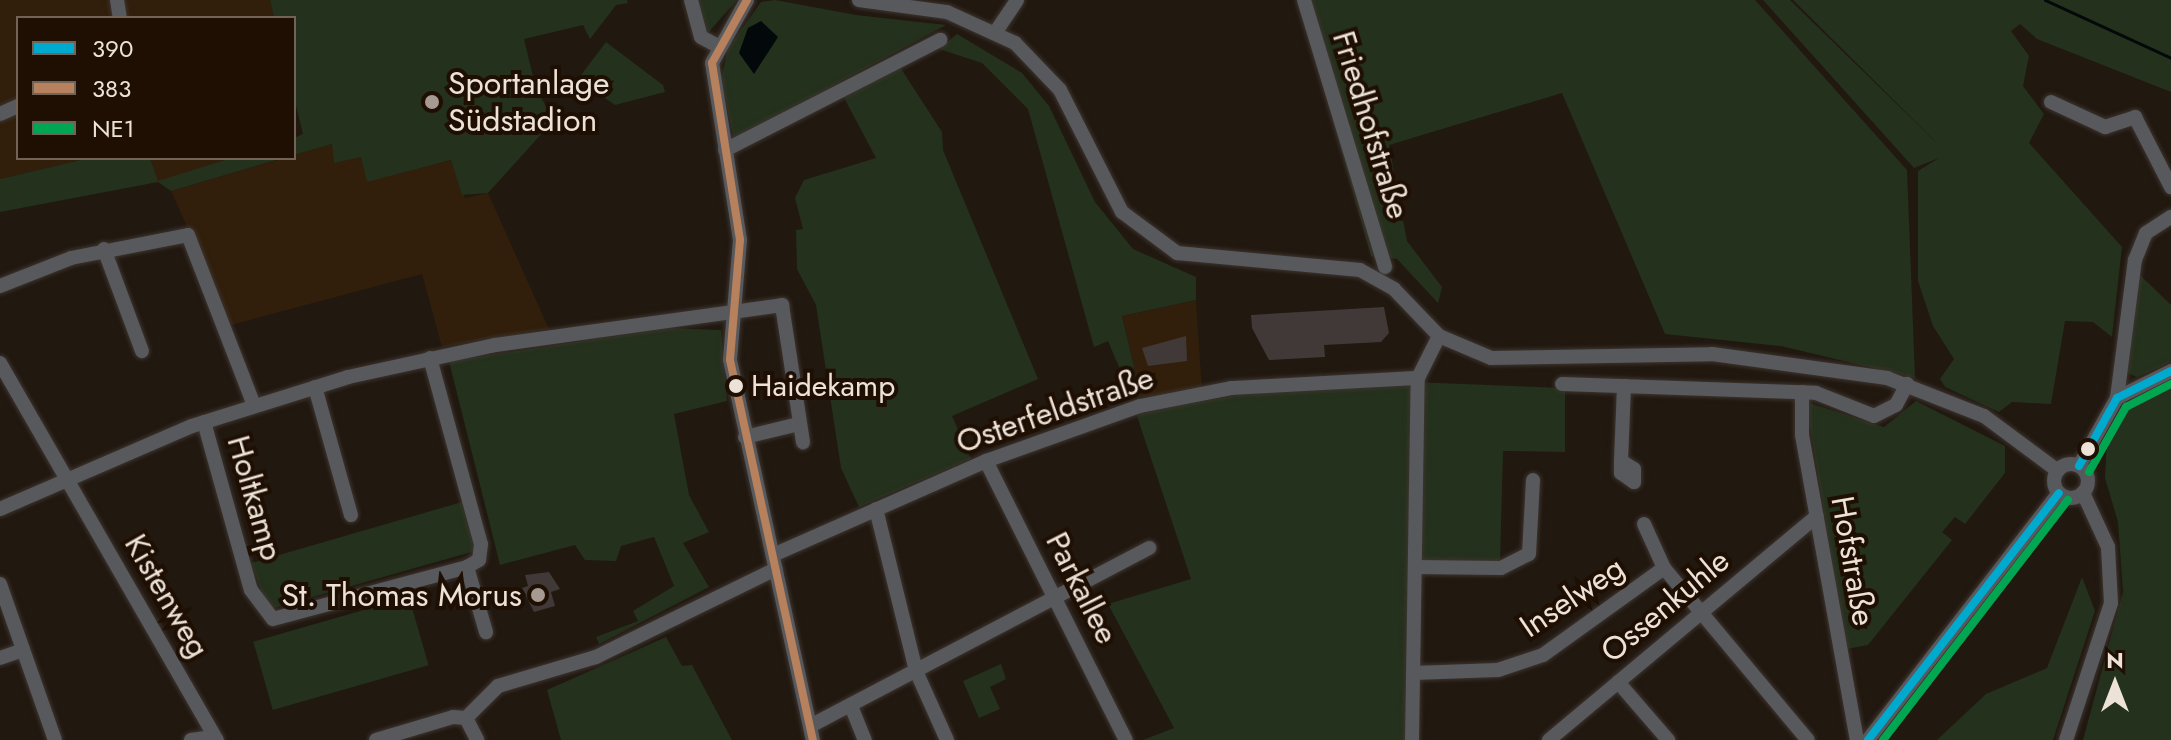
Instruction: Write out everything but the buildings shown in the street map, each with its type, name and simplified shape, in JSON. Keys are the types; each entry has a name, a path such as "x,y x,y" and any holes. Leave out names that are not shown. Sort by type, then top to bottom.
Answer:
{"street":[{"path":"691,0 701,37 716,45"},
{"path":"747,0 716,45 713,94 740,240 730,360 813,732 851,706 1149,548"},
{"path":"859,0 947,12 997,30 1049,76 1111,196 1157,242 1222,262 1360,270 1394,289 1439,336 1491,358 1712,354 1907,384 1984,416 2058,471"},
{"path":"997,30 1017,0"},
{"name":"Friedhofstraße","path":"1304,0 1385,267"},
{"path":"725,150 940,40"},
{"path":"2051,102 2105,127 2135,117 2171,187"},
{"path":"2058,471 2079,466 2117,398 2135,260 2146,233 2171,217"},
{"path":"0,286 104,249 188,235 254,405"},
{"path":"104,249 142,351"},
{"path":"0,509 69,484 204,422 315,387 430,358 782,305 803,442"},
{"path":"1412,740 1418,378 1439,336"},
{"path":"430,358 481,544 479,560 467,567 486,632"},
{"name":"Kistenweg","path":"0,363 215,738"},
{"path":"2117,398 2171,371"},
{"name":"Osterfeldstraße","path":"466,718 498,686 596,657 876,509 986,461 1098,418 1197,393 1418,378"},
{"path":"1562,384 1802,392 1883,415 1907,384"},
{"path":"1621,461 1624,386"},
{"path":"315,387 351,515"},
{"name":"Hofstraße","path":"1802,392 1817,516 1857,740"},
{"name":"Holtkamp","path":"204,422 251,590 273,619 467,567"},
{"path":"745,437 799,424"},
{"name":"Parkallee","path":"986,461 1123,739"},
{"path":"2066,740 2111,603 2108,547 2083,493 2088,477 2079,466"},
{"path":"1868,740 2059,493 2058,471"},
{"path":"1415,567 1501,568 1529,554 1533,480"},
{"path":"2059,493 2083,493"},
{"path":"876,509 916,671 947,740"},
{"name":"Ossenkuhle","path":"1549,740 1817,516"},
{"path":"1644,524 1664,568 1808,740"},
{"name":"Inselweg","path":"1413,673 1493,670 1543,655 1664,568"},
{"path":"0,584 55,740"},
{"path":"0,658 23,650"},
{"path":"1618,682 1668,740"},
{"path":"851,706 865,740"},
{"path":"376,740 466,718 477,740"},
{"path":"191,740 215,738"}],"shaded area":[{"path":"0,0 270,0 274,16 16,16 16,160 81,160 0,179"},
{"path":"761,21 778,37 754,74 739,53 748,28"},
{"path":"332,144 361,157 368,181 452,160 465,198 488,193 549,329 442,347 422,274 231,325 171,191 277,160 296,160 296,155"},
{"path":"151,160 225,160 158,182"},
{"path":"1196,300 1202,390 1149,402 1141,396 1122,316"}],"green space":[{"name":"Sportanlage Südstadion","path":"270,0 627,0 628,3 616,5 590,39 583,25 524,39 536,89 554,120 488,193 462,195 451,160 367,182 361,157 334,163 332,144 296,154 296,137 303,134 296,106 296,16 274,16"},
{"path":"696,0 737,0 706,35"},
{"path":"775,0 856,15 946,25 734,139 721,81 728,48 761,2"},
{"path":"1307,0 1755,0 1907,170 1915,378 1781,346 1665,334 1562,93 1389,145 1407,241 1442,287 1438,303 1397,259 1371,256 1307,29"},
{"path":"1763,0 1790,0 1947,153 1793,0 2171,0 2171,92 2037,39 2020,24 2011,31 2029,56 2023,86 2044,114 2029,143 2122,247 2112,337 2093,322 2065,321 2051,404 2012,402 1999,412 1945,387 1940,379 1954,359 1933,326 1918,281 1918,171 1939,158 1914,168"},
{"path":"957,34 1022,73 1049,106 1095,202 1133,249 1196,277 1196,300 1122,316 1141,396 1132,398 1108,341 1094,347 1028,109 982,63 939,49"},
{"path":"606,42 663,85 665,92 615,105 578,79"},
{"path":"898,64 942,132 943,150 1038,379 952,416 971,459 859,507 841,468 816,305 797,269 796,230 803,229 795,198 804,180 876,158 842,94"},
{"path":"81,160 151,160 158,181 225,160 276,160 171,191 158,182 0,212 0,179"},
{"path":"2138,273 2171,305 2171,362 2137,377 2125,372"},
{"path":"669,328 721,330 727,401 674,414 689,495 709,532 683,543 709,587 599,644 596,637 638,621 633,611 674,586 654,537 621,546 616,561 585,560 575,545 500,565 449,361"},
{"path":"2171,379 2171,740 2083,740 2123,592 2118,522 2105,478 2107,438 2138,393"},
{"path":"1413,382 1565,388 1565,452 1503,451 1500,564 1412,563 1405,740 1143,740 1174,728 1108,604 1191,579 1136,413 1254,392"},
{"path":"1916,401 2005,446 2005,473 1965,524 1955,517 1942,532 1952,540 1868,645 1846,649 1806,402 1884,427"},
{"path":"462,502 475,551 270,609 251,563"},
{"path":"2082,577 2095,611 2053,740 1937,740 1986,694 2047,668"},
{"path":"409,597 429,665 273,710 253,642"},
{"path":"666,637 682,666 692,665 732,740 561,740 547,690"},
{"path":"1001,664 1006,679 990,687 1000,709 979,718 963,681"}],"waterway":[{"path":"2045,0 2171,58"}],"transit line":[{"name":"383","path":"747,0 712,63 740,240 730,360 813,740"},
{"name":"390","path":"2079,466 2117,398 2171,371"},
{"name":"NE1","path":"2089,472 2126,407 2171,384"},
{"name":"390","path":"1868,740 2059,493"},
{"name":"NE1","path":"1883,740 2068,500"}],"place":[{"name":"Sportanlage Südstadion","path":"432,102"},
{"name":"Haidekamp","path":"736,386"},
{"name":"St. Thomas Morus","path":"538,595"}]}
